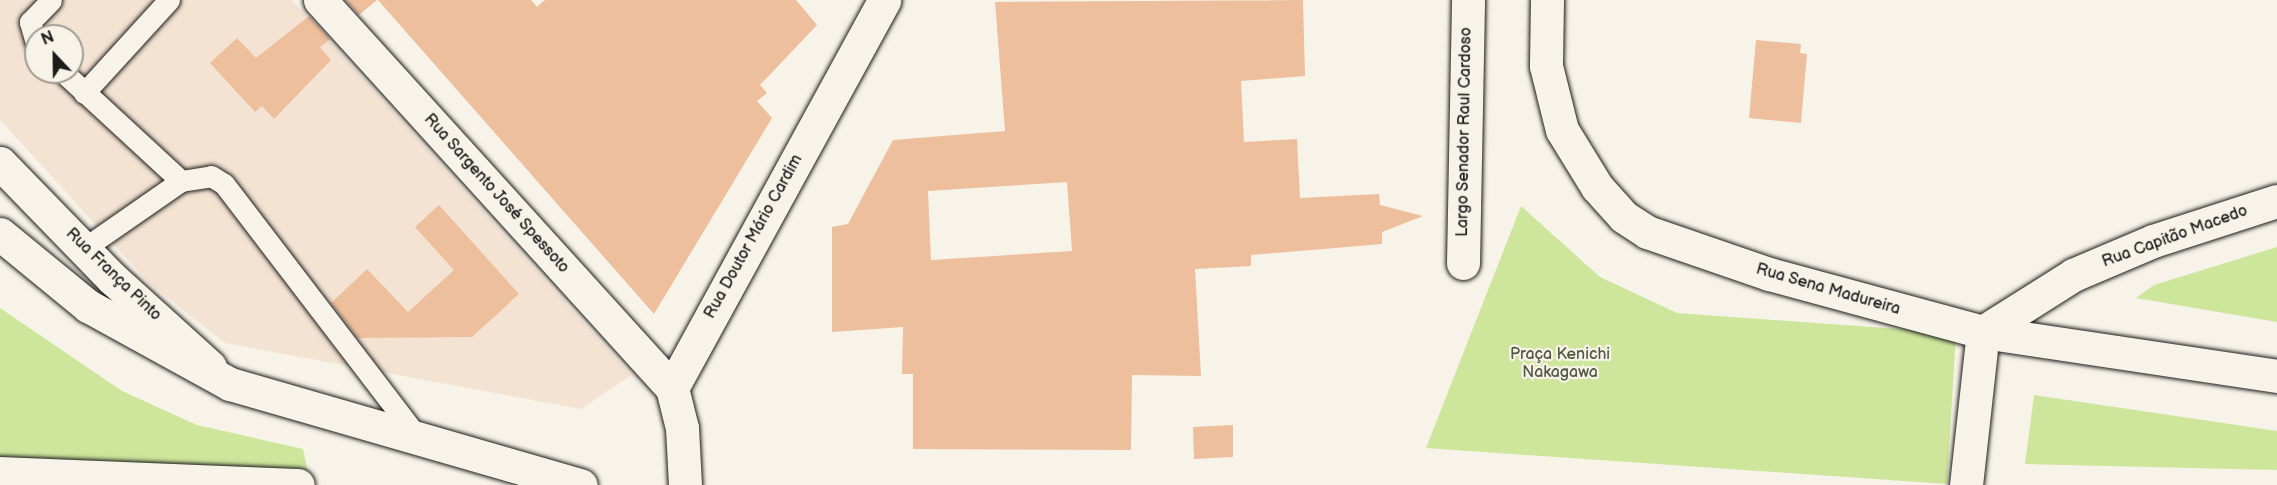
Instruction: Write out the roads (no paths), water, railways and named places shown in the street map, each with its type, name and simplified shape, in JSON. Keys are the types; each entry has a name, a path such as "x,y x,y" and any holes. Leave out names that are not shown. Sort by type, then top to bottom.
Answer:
{"main road":[{"name":"Rua Sargento José Spessoto","path":"320,0 672,388"},
{"name":"Largo Senador Raul Cardoso","path":"1463,263 1468,0"},
{"name":"Rua Sena Madureira","path":"1547,0 1546,66 1562,130 1597,188 1624,217 1671,243 1747,267 1983,332 2277,376"},
{"name":"Rua Doutor Mário Cardim","path":"672,388 875,4"},
{"name":"Rua França Pinto","path":"0,163 84,249 230,384"},
{"name":"Rua Capitão Macedo","path":"1983,332 2073,275 2153,241 2277,201"},
{"path":"0,234 88,306 230,384 421,442 581,485"},
{"path":"1966,485 1983,332"},
{"path":"672,388 682,428 685,485"},
{"path":"0,473 298,485"}],"lane":[{"path":"31,24 51,0"},
{"path":"84,93 169,0"},
{"path":"75,84 181,180"},
{"path":"84,249 181,180 196,175 224,184 421,442"}],"park label":[{"name":"Praça Kenichi Nakagawa","path":"1560,364"}]}
